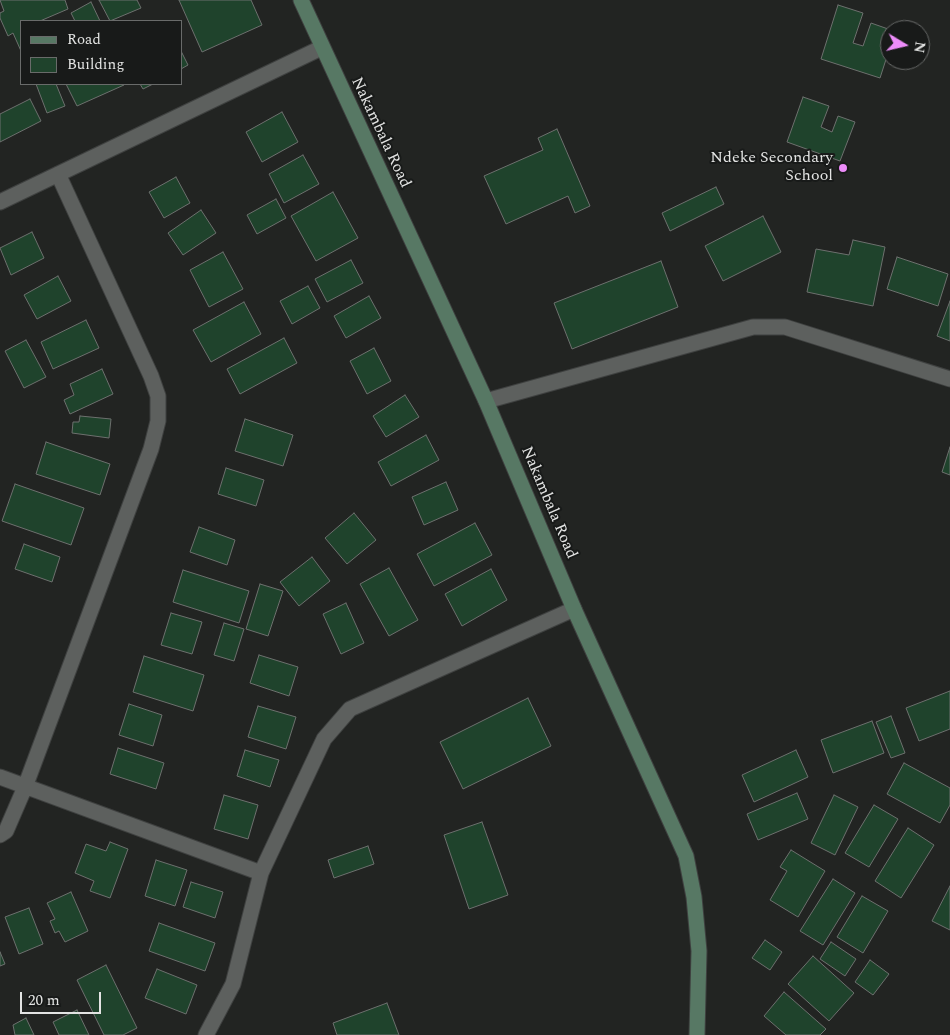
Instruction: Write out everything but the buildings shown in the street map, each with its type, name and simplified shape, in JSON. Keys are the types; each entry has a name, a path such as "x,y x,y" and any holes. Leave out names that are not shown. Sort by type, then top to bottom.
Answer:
{"main road":[{"name":"Nakambala Road","path":"301,0 321,48 486,401 574,609 686,856 694,897 699,951 696,1035"}],"street":[{"path":"0,202 321,48"},
{"path":"0,835 6,831 25,787 151,449 158,421 158,396 151,376 58,174"},
{"path":"486,401 753,327 785,327 950,379"},
{"path":"206,1035 233,984 261,873 324,739 350,709 574,609"},
{"path":"0,777 261,873"}],"place":[{"name":"Ndeke Secondary School","path":"843,168"}]}
